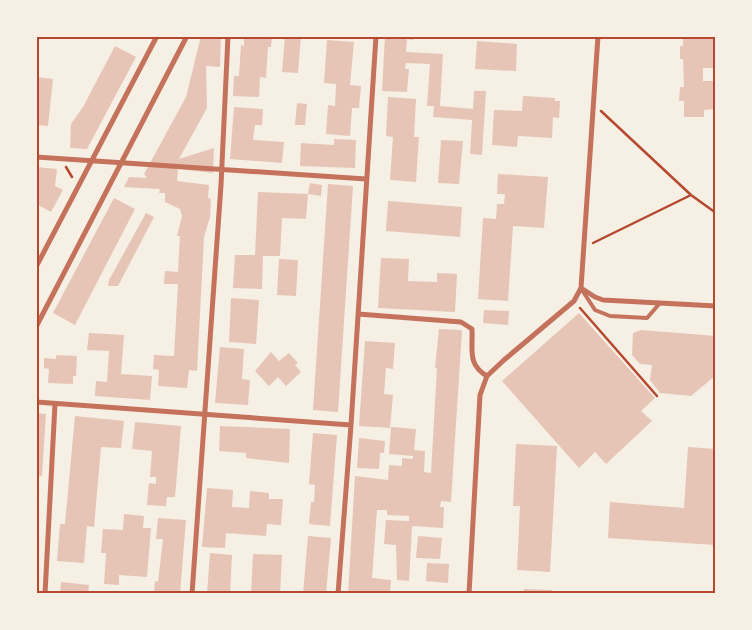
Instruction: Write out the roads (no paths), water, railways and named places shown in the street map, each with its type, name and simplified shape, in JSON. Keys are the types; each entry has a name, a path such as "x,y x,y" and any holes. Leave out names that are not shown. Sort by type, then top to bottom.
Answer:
{"street":[{"path":"36,267 157,36"},
{"path":"36,327 187,36"},
{"path":"192,594 222,170 228,36"},
{"path":"338,594 376,36"},
{"path":"469,594 480,394 487,376 574,301 581,288 598,36"},
{"path":"36,157 366,179"},
{"path":"581,288 603,300 716,306"},
{"path":"358,314 461,322 472,329 473,363 477,370 487,376"},
{"path":"36,402 351,425"},
{"path":"46,594 55,404"}],"lane":[{"path":"581,288 596,310 610,316 647,318 660,303"}]}
